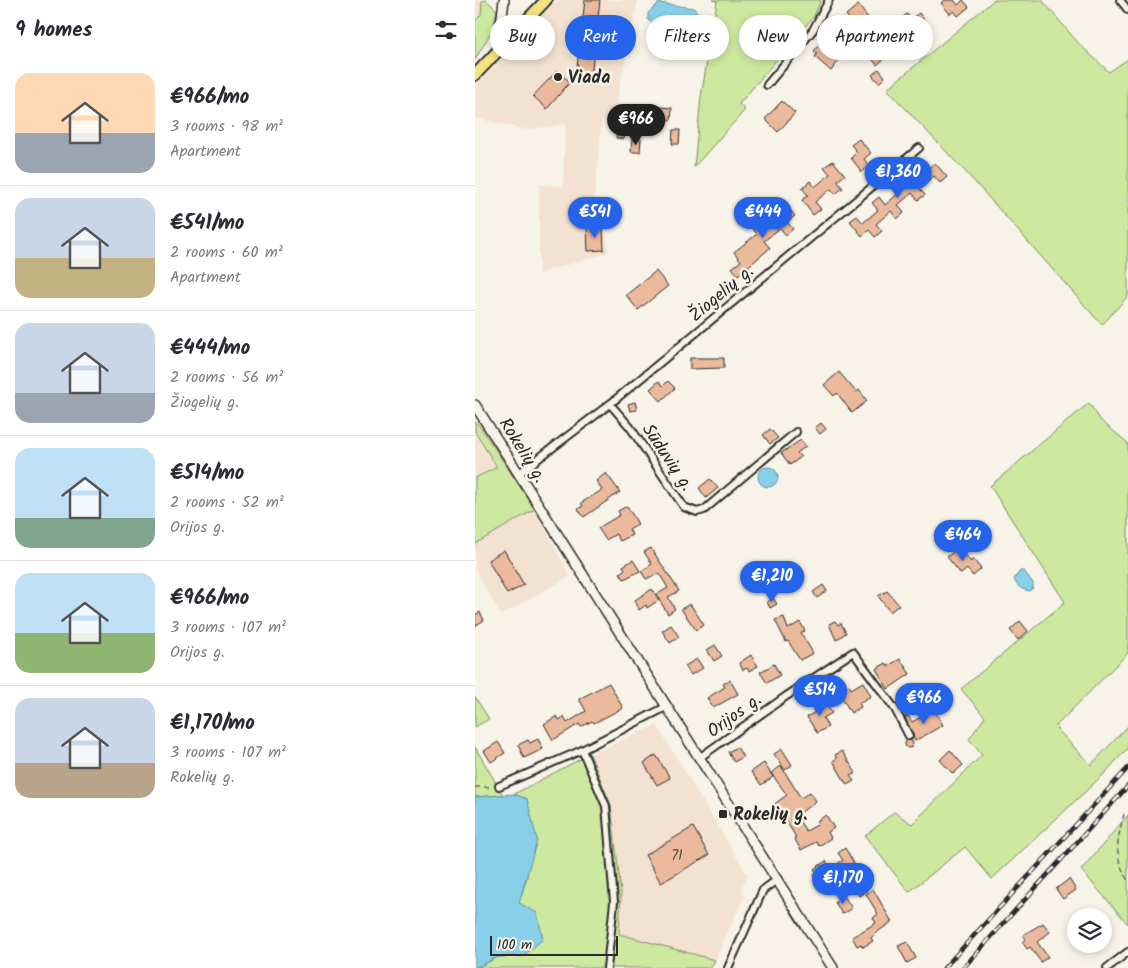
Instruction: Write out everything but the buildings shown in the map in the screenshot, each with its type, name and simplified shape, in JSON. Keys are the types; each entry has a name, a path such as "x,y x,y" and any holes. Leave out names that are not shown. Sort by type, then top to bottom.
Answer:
{"main road":[{"path":"502,15 504,0"},
{"path":"532,15 546,0"},
{"path":"475,75 490,59"},
{"name":"Rokelių g.","path":"475,405 833,968"}],"street":[{"path":"767,85 813,30 829,0"},
{"path":"1120,0 1128,10"},
{"name":"Žiogelių g.","path":"610,404 919,148"},
{"path":"518,474 610,404"},
{"name":"Sūduvių g.","path":"610,404 629,427 684,507 697,512 704,510 796,432"},
{"name":"Orijos g.","path":"699,758 785,696 853,652 895,709 909,736"},
{"path":"499,786 582,750 666,707"},
{"path":"582,750 606,806 614,902 607,968"},
{"path":"728,968 763,890 778,879"},
{"path":"1107,968 1128,952"}],"path":[{"path":"475,787 499,786"},
{"path":"1124,814 1116,847 1121,868 1128,881"}],"shaded area":[{"path":"475,0 484,0 481,15 475,21"},
{"path":"557,0 638,0 635,15 565,15 565,60 625,60 615,109 602,122 593,212 604,210 608,253 539,273 539,185 563,186 565,124 528,130 475,118 475,87 500,60 555,60 555,15 543,15"},
{"path":"475,432 497,467 475,478"},
{"path":"535,509 570,576 501,615 475,569 475,544"},
{"path":"657,725 748,876 741,888 744,897 715,960 619,934 621,893 611,805 590,754"}],"green space":[{"path":"486,0 497,10 496,15 490,15 490,34 475,60 475,21 481,15 482,1"},
{"path":"713,0 821,0 814,16 807,24 807,15 739,15 739,60 776,60 739,104 745,110 694,167 701,97 707,60 729,60 729,15 715,15 717,1"},
{"path":"994,0 1042,0 1079,44 1109,72 1128,59 1128,296 1102,325 974,181 887,89 922,60 933,60 933,51"},
{"path":"1089,403 1101,421 1128,443 1128,653 1055,727 1091,765 1128,726 1128,748 1103,775 992,879 965,847 909,892 865,836 894,812 912,824 982,755 969,739 985,717 961,689 1065,602 990,486"},
{"path":"475,422 479,425 535,509 475,544 475,478 497,467 475,432"},
{"path":"475,697 489,719 475,727"},
{"path":"475,747 503,795 475,797"},
{"path":"590,754 611,805 621,893 619,934 715,960 711,968 477,968 498,957 523,956 519,903 527,877 527,799 514,794"},
{"path":"1128,815 1128,924 1081,870"}],"water":[{"path":"659,3 694,8 698,15 648,15"},
{"path":"768,467 775,470 778,477 775,484 768,487 761,484 758,477 761,470"},
{"path":"1020,571 1024,571 1033,583 1033,588 1029,591 1020,587 1015,582 1014,579"},
{"path":"514,794 527,799 537,840 519,903 537,913 543,939 523,956 498,957 475,968 475,797"}],"railway":[{"path":"944,968 1128,768"},
{"path":"963,968 1128,786"}],"place":[{"name":"Viada","path":"558,77"},
{"name":"Rokelių g.","path":"723,814"}]}
